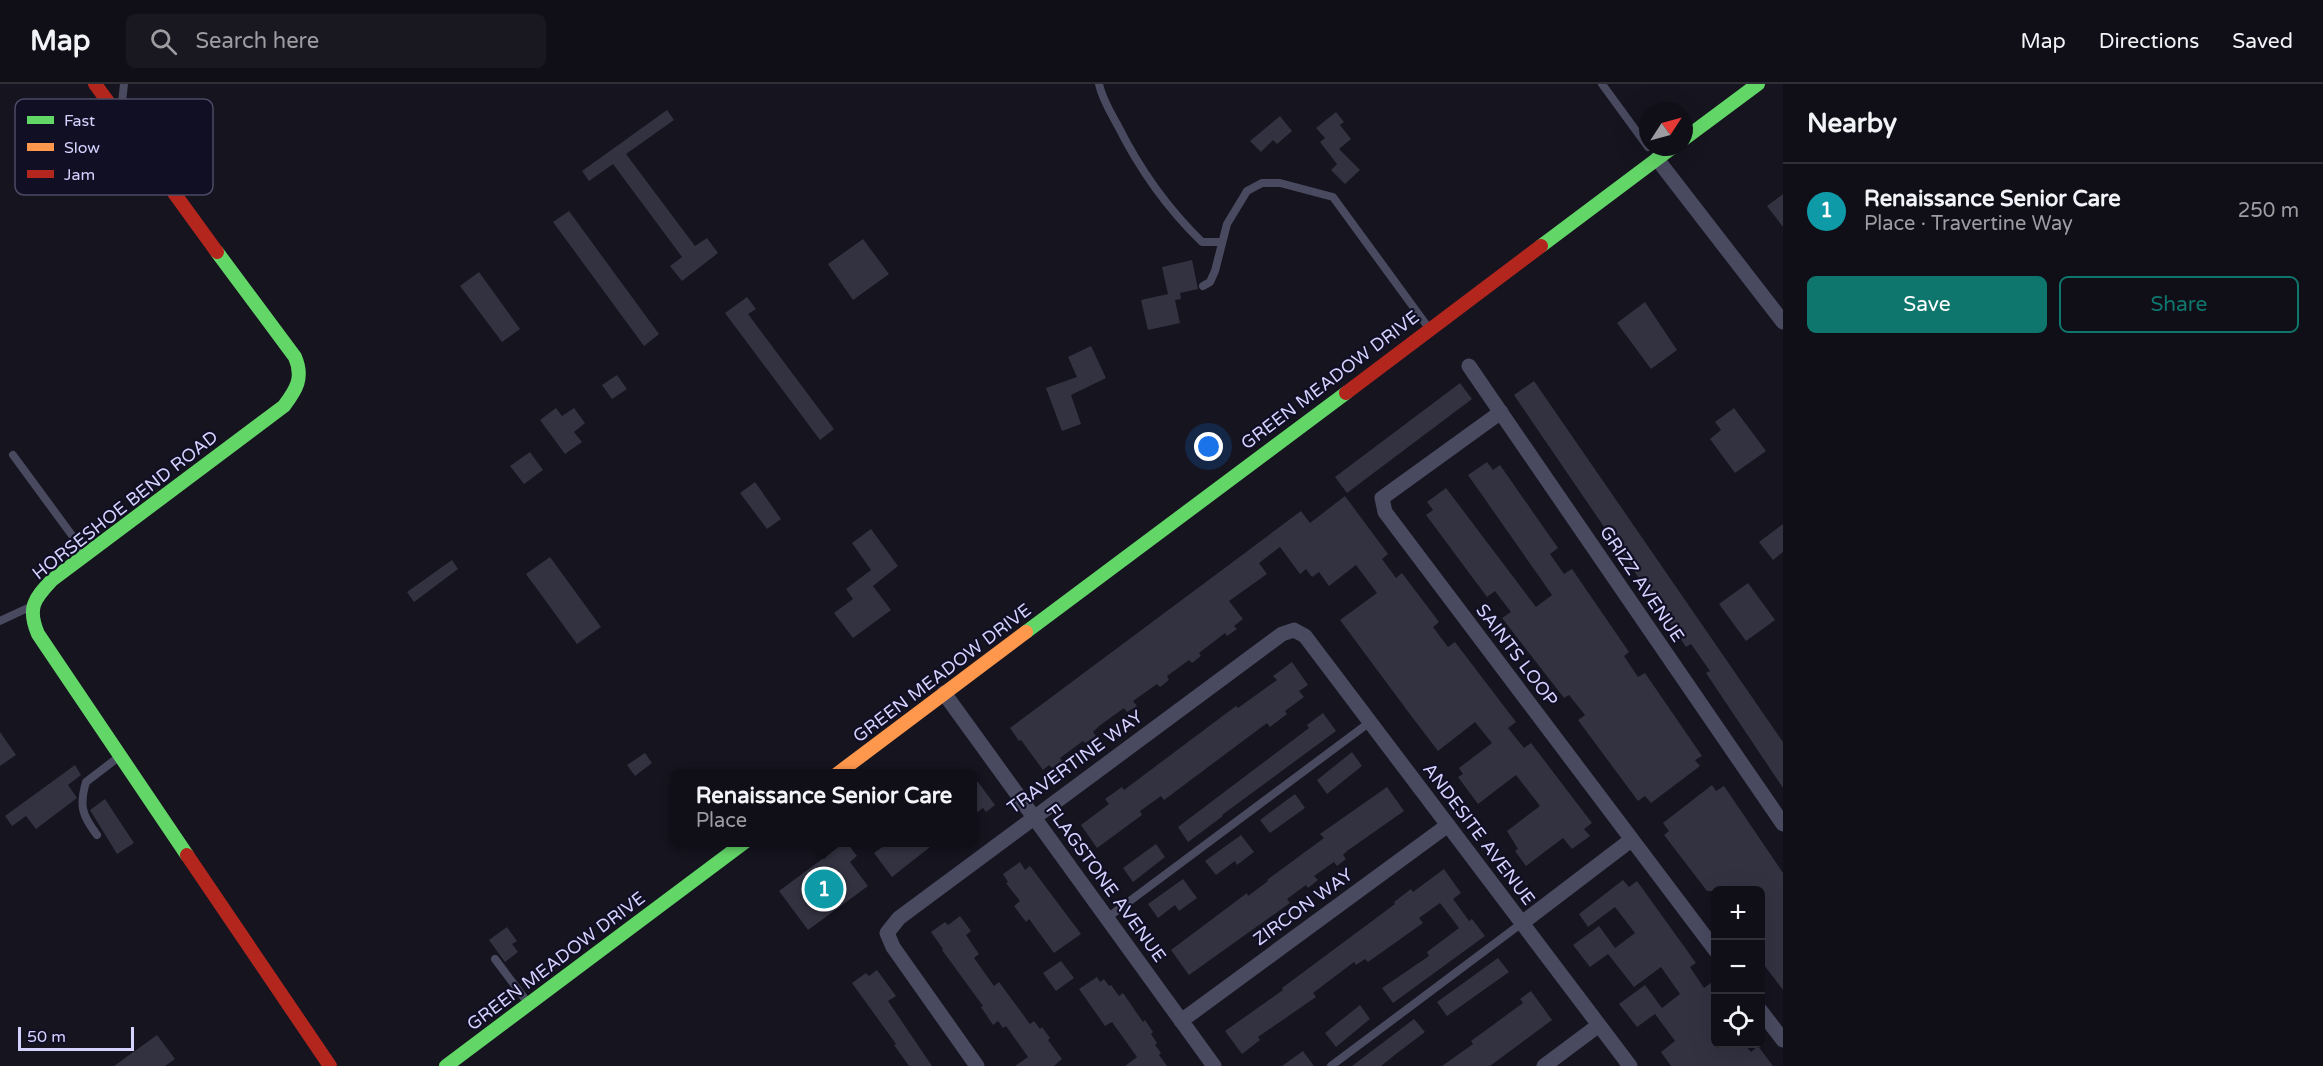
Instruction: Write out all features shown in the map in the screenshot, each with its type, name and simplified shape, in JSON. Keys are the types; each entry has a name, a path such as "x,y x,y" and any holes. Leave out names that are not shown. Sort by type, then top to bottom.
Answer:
{"main road":[{"name":"HORSESHOE BEND ROAD","path":"95,84 106,99"},
{"path":"1693,132 1758,84"},
{"name":"GREEN MEADOW DRIVE","path":"844,769 1429,328 1645,156"},
{"name":"HORSESHOE BEND ROAD","path":"176,195 292,351 299,367 298,386 284,406 52,580 39,594 32,607 32,621 38,634 330,1066"},
{"name":"GREEN MEADOW DRIVE","path":"446,1066 740,847"}],"street":[{"path":"1655,156 1783,322"},
{"name":"GRIZZ AVENUE","path":"1469,366 1783,824"},
{"name":"SAINTS LOOP","path":"1501,412 1382,498 1385,512 1711,944"},
{"name":"ANDESITE AVENUE","path":"1294,630 1305,636 1630,1066"},
{"name":"TRAVERTINE WAY","path":"977,1066 893,947 887,933 899,918 1034,816 1282,634 1294,630"},
{"name":"FLAGSTONE AVENUE","path":"944,693 1214,1066"},
{"name":"ZIRCON WAY","path":"1182,1021 1448,825"},
{"path":"1522,923 1631,840"},
{"path":"1765,1016 1783,1040"},
{"path":"1544,1066 1599,1025"}],"lane":[{"path":"122,99 124,84"},
{"path":"1099,84 1137,163 1181,221 1202,242 1221,242"},
{"path":"1602,84 1639,135"},
{"path":"1203,285 1210,282 1227,224 1247,191 1262,183 1280,183 1333,197 1429,328"},
{"path":"13,455 86,555"},
{"path":"0,621 32,607"},
{"path":"1107,918 1370,722"},
{"path":"97,835 88,824 81,806 86,782 121,755"},
{"path":"1331,1066 1522,923"},
{"path":"495,959 529,1004"}],"building":[{"path":"667,110 674,120 626,154 695,246 707,238 718,253 682,281 670,266 682,257 613,164 589,181 582,171"},
{"path":"1336,112 1344,122 1340,125 1351,139 1339,149 1360,170 1345,184 1331,170 1337,164 1320,142 1325,138 1316,128"},
{"path":"1280,116 1292,131 1277,144 1273,140 1261,152 1250,141"},
{"path":"1783,194 1783,227 1767,206"},
{"path":"569,211 659,334 644,346 553,222"},
{"path":"863,239 889,274 853,300 828,264"},
{"path":"1192,260 1198,289 1180,293 1181,299 1175,300 1180,323 1148,330 1141,300 1168,294 1162,267"},
{"path":"479,272 520,329 502,342 460,286"},
{"path":"747,297 756,309 748,314 834,429 820,440 725,313"},
{"path":"1645,302 1677,350 1651,369 1617,323"},
{"path":"1091,346 1106,378 1071,395 1081,424 1062,431 1046,388 1077,377 1068,357"},
{"path":"617,375 627,389 612,399 602,385"},
{"path":"1534,381 1783,742 1783,788 1706,673 1710,671 1691,644 1686,647 1514,395"},
{"path":"1460,383 1472,399 1347,493 1335,477"},
{"path":"556,408 562,416 574,408 585,423 574,432 582,442 565,454 540,420"},
{"path":"1734,408 1766,451 1735,473 1710,439 1721,430 1715,422"},
{"path":"530,452 543,470 524,484 510,466"},
{"path":"1487,462 1493,470 1500,465 1558,548 1550,554 1564,574 1572,569 1629,652 1624,656 1638,677 1645,673 1702,756 1695,760 1700,766 1651,803 1645,796 1638,801 1578,720 1585,715 1569,695 1564,698 1502,618 1511,612 1495,591 1487,597 1426,515 1433,510 1427,502 1446,488 1536,607 1552,595 1468,475"},
{"path":"755,482 781,519 767,529 740,493"},
{"path":"1345,496 1388,554 1382,559 1396,578 1402,573 1439,622 1433,627 1448,647 1455,642 1516,722 1508,728 1524,748 1531,743 1592,823 1584,829 1590,836 1572,849 1563,838 1526,866 1515,851 1518,849 1507,831 1540,806 1516,775 1478,804 1458,777 1463,774 1459,768 1492,743 1475,722 1438,751 1340,620 1377,593 1356,565 1329,586 1319,572 1312,577 1306,569 1300,574 1280,547 1259,563 1267,574 1229,601 1243,619 1234,626 1237,629 1227,636 1225,633 1199,653 1201,656 1192,663 1189,660 1167,676 1169,680 1160,687 1157,684 1133,701 1137,706 1127,712 1124,708 1099,726 1093,732 1096,736 1085,743 1083,741 1060,758 1062,761 1052,768 1049,765 1043,770 1010,728 1301,511 1310,523"},
{"path":"1783,524 1783,552 1773,560 1759,542"},
{"path":"871,529 898,566 873,586 891,610 853,638 834,613 853,599 846,589 871,570 852,543"},
{"path":"550,557 601,627 577,644 526,574"},
{"path":"452,560 458,569 414,602 407,592"},
{"path":"1748,583 1775,620 1746,641 1719,604"},
{"path":"1292,662 1308,685 1299,691 1304,697 1285,711 1287,714 1270,727 1267,723 1164,800 1161,796 1140,811 1142,815 1097,848 1081,825 1109,804 1105,799 1122,787 1124,790 1236,706 1238,708 1277,680 1273,676"},
{"path":"1323,713 1336,731 1188,842 1178,827 1309,728 1307,725"},
{"path":"0,732 16,755 0,766"},
{"path":"1352,752 1362,766 1327,794 1317,780"},
{"path":"645,753 652,763 635,776 627,765"},
{"path":"75,765 81,775 68,785 77,798 36,829 26,816 12,826 5,816"},
{"path":"977,781 995,805 986,812 983,808 977,812"},
{"path":"1712,785 1716,791 1724,786 1783,873 1783,990 1765,966 1765,886 1711,886 1711,891 1707,891 1664,835 1669,831 1663,823"},
{"path":"1387,787 1404,811 1347,851 1343,855 1346,859 1337,866 1334,862 1314,876 1318,880 1308,888 1306,885 1287,899 1290,903 1189,975 1171,950 1247,893 1248,896 1268,881 1324,838 1320,834"},
{"path":"1295,794 1305,808 1270,833 1260,820"},
{"path":"105,799 134,843 117,854 90,810"},
{"path":"1241,835 1254,852 1237,865 1235,861 1216,875 1205,861"},
{"path":"1156,844 1165,857 1133,882 1123,868"},
{"path":"839,847 850,847 857,856 850,862 868,886 808,930 779,891"},
{"path":"882,847 930,847 892,877 874,853"},
{"path":"1020,862 1025,870 1030,866 1081,934 1054,953 1029,919 1026,922 1014,906 1020,901 1006,883 1008,882 1003,874"},
{"path":"1444,869 1461,893 1453,899 1469,921 1472,919 1485,936 1393,1003 1382,988 1429,956 1427,952 1459,928 1440,903 1419,918 1423,923 1368,962 1365,959 1356,965 1354,962 1313,993 1316,997 1258,1037 1260,1040 1242,1054 1225,1031 1283,990 1282,988 1395,904 1394,902 1411,889 1413,892"},
{"path":"1183,879 1197,898 1179,911 1175,905 1158,918 1148,904"},
{"path":"1623,880 1629,887 1637,881 1696,963 1690,967 1704,988 1711,983 1711,1048 1748,1048 1751,1052 1760,1048 1773,1066 1671,1066 1661,1052 1675,1041 1655,1014 1637,1027 1619,1004 1645,985 1662,1008 1680,994 1661,967 1634,987 1608,954 1590,967 1573,945 1599,926 1615,948 1635,933 1615,907 1588,927 1579,914"},
{"path":"960,916 971,931 966,935 979,954 974,958 994,986 999,982 1030,1024 1034,1021 1050,1038 1048,1040 1062,1059 1054,1066 1015,1066 1028,1057 1006,1026 1003,1028 998,1021 993,1025 981,1007 983,1006 942,950 931,932 945,922 948,925"},
{"path":"507,927 517,941 512,944 518,952 505,962 489,940"},
{"path":"1498,958 1509,972 1447,1016 1437,1002"},
{"path":"1061,961 1074,978 1056,991 1043,973"},
{"path":"877,970 896,996 888,1001 932,1066 909,1066 852,983 866,973 869,976"},
{"path":"1097,977 1100,982 1104,979 1109,986 1111,985 1119,996 1123,993 1143,1022 1145,1020 1153,1032 1151,1034 1157,1043 1155,1045 1161,1053 1159,1055 1167,1066 1125,1066 1137,1057 1112,1022 1105,1026 1079,989"},
{"path":"1531,991 1552,1020 1490,1066 1442,1066 1473,1044 1471,1041 1523,1003 1520,999"},
{"path":"1360,1005 1370,1019 1336,1047 1325,1033"},
{"path":"1414,1019 1425,1032 1381,1066 1352,1066"},
{"path":"157,1035 175,1059 165,1066 114,1066"},
{"path":"1303,1051 1314,1066 1282,1066"}],"traffic: fast":[{"path":"1693,132 1758,84"},
{"path":"1541,246 1661,156"},
{"path":"187,855 38,634 33,610 37,599 52,580 284,406 292,395 299,378 295,357 217,252"},
{"path":"1026,632 1346,393"},
{"path":"446,1066 738,847"}],"traffic: slow":[{"path":"844,769 1026,632"}],"traffic: jam":[{"path":"95,84 106,99"},
{"path":"176,195 217,252"},
{"path":"1346,393 1541,246"},
{"path":"187,855 330,1066"}],"place":[{"name":"Renaissance Senior Care","path":"824,889"}]}
